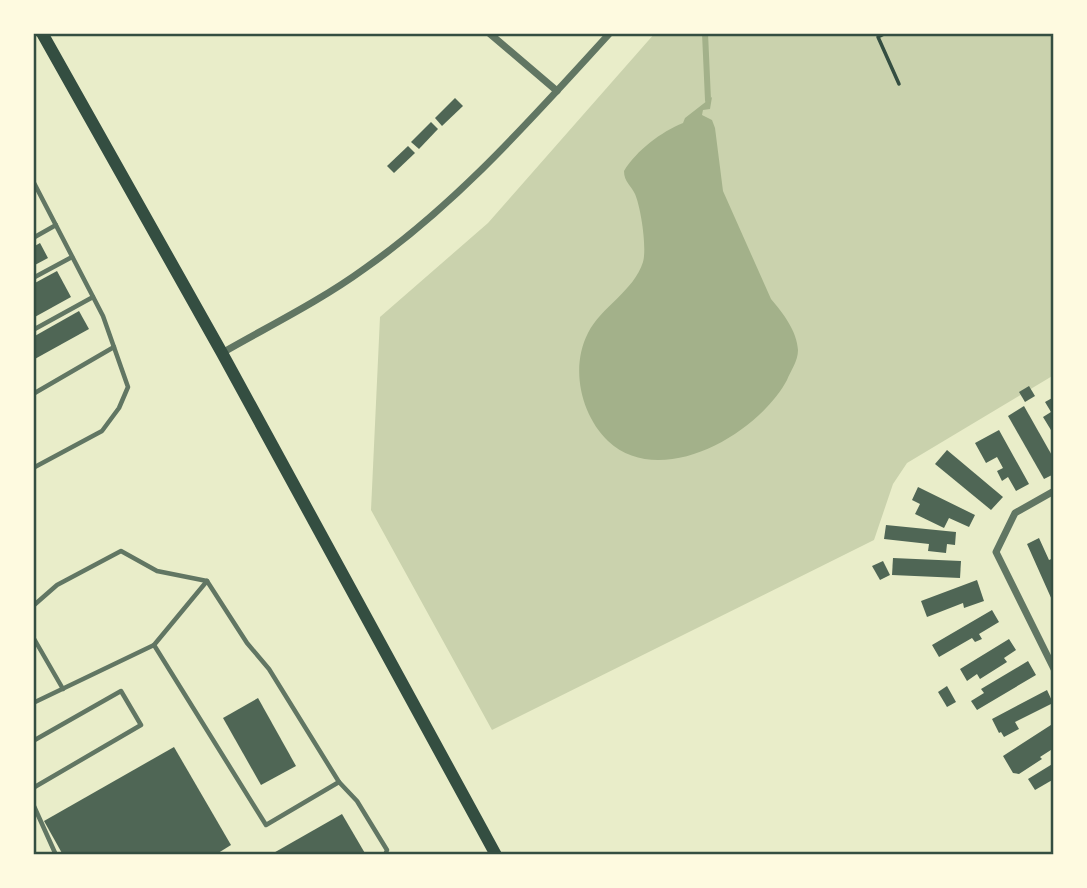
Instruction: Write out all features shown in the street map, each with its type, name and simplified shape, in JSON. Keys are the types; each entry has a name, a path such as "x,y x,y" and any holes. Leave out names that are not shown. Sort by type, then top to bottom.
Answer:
{"main road":[{"path":"42,33 222,353 496,855"}],"street":[{"path":"489,33 557,91"},
{"path":"222,353 335,289 401,242 474,178 610,33"},
{"path":"1054,492 1015,513 996,552 1054,669"}],"lane":[{"path":"33,468 102,431 119,408 128,387 103,316 34,183"},
{"path":"33,238 56,225"},
{"path":"33,278 72,257"},
{"path":"33,330 93,297"},
{"path":"33,394 114,348"},
{"path":"33,606 57,585 121,551 157,571 207,581 247,643 269,669 339,782 357,801 387,850 385,855"},
{"path":"33,704 154,645 207,581"},
{"path":"33,637 63,689"},
{"path":"154,645 266,825 339,782"},
{"path":"33,741 121,691 141,725 33,789"},
{"path":"33,804 56,855"}],"path":[{"path":"886,33 878,37 899,84"}],"shaded area":[{"path":"655,33 1054,33 1054,375 907,463 893,484 874,540 492,730 371,510 380,317 488,223"},
{"path":"712,97 710,109 703,110 702,115 712,120 715,128 723,191 771,299 792,329 798,354 787,380 773,400 755,419 732,436 681,458 654,460 630,455 608,441 599,430 585,405 579,376 580,361 588,333 632,282 643,262 644,238 639,209 624,171 650,142 683,123 685,118"}],"building":[{"path":"455,98 463,106 442,126 435,118"},
{"path":"431,122 438,129 419,149 411,142"},
{"path":"408,146 415,153 394,173 387,166"},
{"path":"40,243 48,258 33,266 33,247"},
{"path":"57,271 71,297 33,318 33,284"},
{"path":"79,311 89,329 33,360 33,337"},
{"path":"1029,386 1035,396 1025,402 1019,392"},
{"path":"1054,397 1054,435 1043,417 1051,412 1045,402"},
{"path":"1024,406 1054,459 1054,474 1044,479 1008,416"},
{"path":"999,430 1029,484 1016,491 1008,477 1002,481 997,471 1003,468 997,457 986,463 975,443"},
{"path":"947,450 1003,497 991,510 935,464"},
{"path":"918,487 975,515 969,527 949,518 944,528 915,514 920,504 912,500"},
{"path":"886,525 956,532 955,545 947,544 946,553 928,551 929,544 884,539"},
{"path":"1039,538 1049,560 1054,558 1052,600 1027,544"},
{"path":"893,558 961,561 960,578 892,575"},
{"path":"883,561 890,575 880,580 872,566"},
{"path":"977,580 984,601 964,608 963,603 927,617 921,601"},
{"path":"992,610 999,622 979,634 982,639 975,642 972,638 939,657 932,645"},
{"path":"1009,639 1016,650 1004,658 1007,662 980,679 977,674 967,681 960,669"},
{"path":"1028,661 1036,675 977,710 971,701 984,693 981,689"},
{"path":"947,686 956,702 947,707 938,692"},
{"path":"1047,690 1053,703 1015,722 1019,729 1004,737 999,733 992,719"},
{"path":"258,698 296,766 261,785 223,718"},
{"path":"1054,723 1054,748 1019,774 1013,773 1003,756"},
{"path":"174,747 231,845 215,855 63,855 44,821"},
{"path":"1054,763 1054,779 1035,790 1028,779"},
{"path":"342,814 366,855 270,855"}],"waterway":[{"path":"705,33 708,100"}]}
